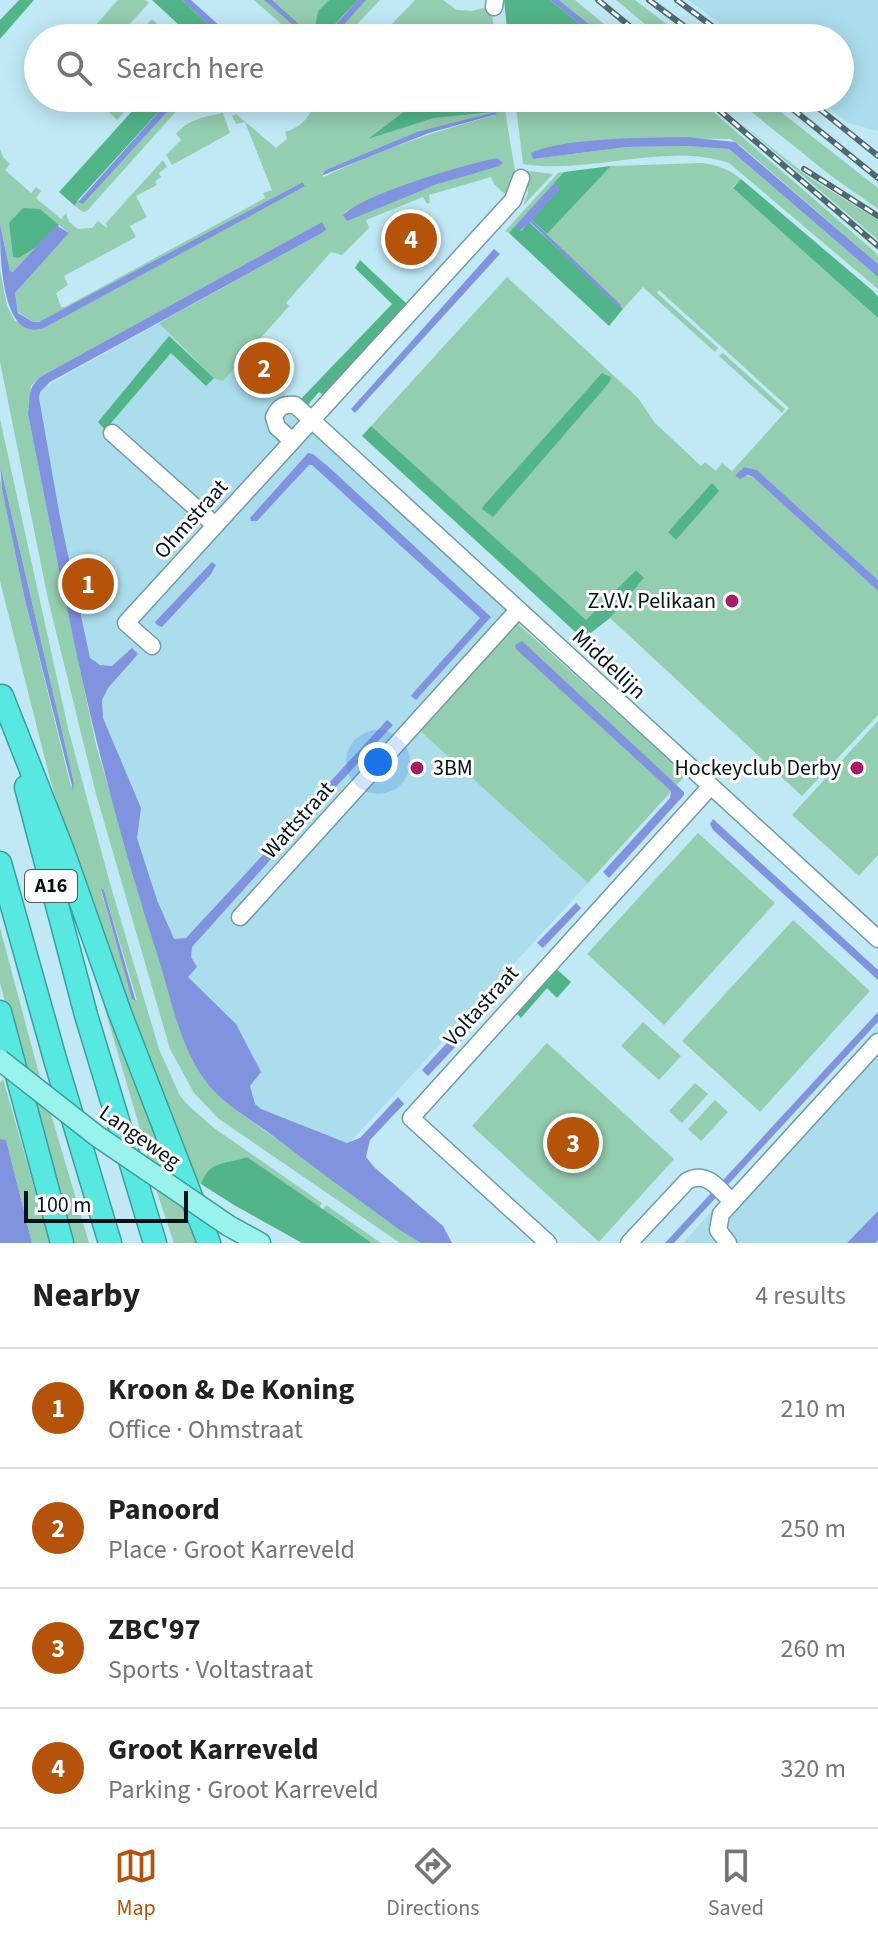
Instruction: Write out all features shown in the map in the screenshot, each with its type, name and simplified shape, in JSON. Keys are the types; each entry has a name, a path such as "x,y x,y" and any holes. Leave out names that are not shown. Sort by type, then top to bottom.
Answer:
{"highway":[{"name":"A16","path":"1,690 86,1015 155,1243"},
{"name":"A16","path":"1,690 209,1243"},
{"name":"A16","path":"0,863 110,1243"},
{"path":"0,1012 62,1243"}],"main road":[{"name":"Langeweg","path":"0,1060 97,1136 229,1226 260,1243"}],"street":[{"name":"Ohmstraat","path":"152,646 126,623 492,224 513,200 521,178"},
{"path":"292,441 277,427 274,417 278,408 286,404 295,405 311,420"},
{"name":"Middellijn","path":"311,420 878,939"},
{"path":"112,433 215,525"},
{"name":"Wattstraat","path":"240,917 518,610"},
{"name":"Voltastraat","path":"548,1243 411,1118 710,787"},
{"path":"728,1243 721,1237 717,1225 721,1214 878,1042"},
{"path":"629,1243 694,1177 713,1183 732,1202"}],"shaded area":[{"path":"688,0 878,0 878,131 848,123 834,112 854,112 854,24 721,24"},
{"path":"189,306 304,413 517,623 420,731 588,883 333,1161 239,1100 156,956 20,401"},
{"path":"878,1026 878,1243 683,1243"}],"green space":[{"path":"19,0 34,0 0,39 0,20"},
{"path":"118,0 145,0 149,3 130,24 97,24"},
{"path":"152,0 182,0 208,24 178,24"},
{"path":"254,0 329,0 318,11 316,24 281,24"},
{"path":"329,0 358,0 335,24 316,24 318,11"},
{"path":"358,0 380,0 357,24 336,24"},
{"path":"415,0 443,0 457,10 484,8 492,13 493,24 392,24"},
{"path":"504,0 550,0 580,24 507,24"},
{"path":"559,0 575,0 604,24 589,24"},
{"path":"616,0 635,0 667,24 645,24"},
{"path":"109,112 124,112 117,120"},
{"path":"131,112 158,112 75,206 59,192"},
{"path":"167,112 175,112 87,211 83,212 75,206 78,200 83,204"},
{"path":"310,112 404,112 371,138 434,118 493,112 495,112 505,112 516,177 510,199 491,177 429,195 430,203 427,204 423,197 366,220 369,228 342,255 331,252 286,303 289,306 223,381 214,378 159,323 322,233 322,222 40,377 31,386 28,414 62,597 66,603 96,745 174,1008 199,1070 236,1110 421,1243 400,1243 219,1119 194,1093 170,1049 96,794 48,599 0,362 0,270 7,306 15,321 46,327 305,185 303,182 45,321 33,322 18,312 15,293 69,233 59,225 9,223 13,256 19,258 35,248 13,272 10,271 0,224 0,149 10,164 5,170 31,193 36,187 41,191 36,198 61,219 66,213 69,222 78,229 92,228 98,221 107,228 106,223 163,160 167,167 159,173 161,177 155,181 157,185 136,196 147,217 130,226 136,237 64,276 68,285 56,293 61,307 65,307 265,198 263,193 272,190 245,122 236,124 232,116 236,114 276,148 287,139 285,132","holes":["495,112 495,115 387,150 324,177 321,174 417,133","461,177 343,215 399,188"]},
{"path":"404,112 493,112 434,118 368,139"},
{"path":"517,112 713,112 875,252 878,264 730,139 648,138 533,159 627,147 729,149 878,277 878,289 729,163 704,157 678,156 574,166 523,164"},
{"path":"751,112 781,112 878,188 878,209"},
{"path":"223,113 230,133 172,165 166,155 181,140 176,134 203,117"},
{"path":"742,124 810,178 878,220 878,240"},
{"path":"702,163 732,173 741,179 733,187 878,318 878,580 757,470 744,467 735,475 753,477 878,591 878,715 802,796 610,618 643,579 636,570 586,621 371,426 507,277 638,398 655,423 701,466 705,462 716,471 722,463 732,471 789,408 659,290 657,293 718,348 715,352 643,287 623,309 547,234 611,166","holes":["602,374 607,375 609,383 493,516 483,509","718,491 676,540 668,531"]},
{"path":"611,166 547,234 531,219 559,189 554,183 564,172"},
{"path":"564,172 509,233 505,231 558,173"},
{"path":"525,173 553,174 523,206 528,193"},
{"path":"741,179 873,291 878,297 878,318 733,188"},
{"path":"23,208 40,209 59,225 35,248 19,258 13,257 9,223"},
{"path":"529,222 623,309 609,326 509,233 515,226 521,231"},
{"path":"360,260 407,304 327,392 323,395 319,392 305,408 297,403 392,304 355,268"},
{"path":"169,336 214,378 206,386 171,353 105,430 98,422"},
{"path":"723,353 785,409 782,413 719,356"},
{"path":"602,373 611,377 609,383 493,517 482,509 484,505"},
{"path":"0,419 68,728 159,1049 180,1096 190,1107 214,1128 322,1203 319,1208 247,1157 219,1164 209,1170 201,1184 197,1182 79,878 50,779 0,581 0,478 25,600 71,787 74,783 0,465","holes":["104,890 137,1000 133,1001 101,891"]},
{"path":"371,426 586,620 636,570 644,578 610,618 583,639 362,436"},
{"path":"712,483 719,491 676,540 668,532"},
{"path":"517,623 686,775 588,883 420,731"},
{"name":"Hockeyclub Derby","path":"878,721 878,855 859,876 792,815"},
{"path":"698,833 775,903 664,1025 587,954"},
{"path":"793,920 870,991 760,1112 682,1041"},
{"path":"0,928 89,1243 69,1243 0,983"},
{"path":"86,945 198,1243 174,1243 148,1165 146,1149"},
{"path":"553,966 571,982 557,998 547,988 521,1018 513,1010"},
{"path":"643,1022 681,1056 659,1080 621,1046"},
{"path":"547,1043 674,1159 599,1242 472,1126"},
{"path":"3,1079 50,1243 32,1243 6,1140 0,1139 0,1083"},
{"path":"695,1083 708,1094 682,1123 669,1111"},
{"path":"715,1100 728,1112 701,1141 688,1129"},
{"path":"247,1157 372,1243 302,1243 201,1184 209,1170 219,1164"},
{"path":"326,1205 381,1243 372,1243 322,1210"}],"water":[{"path":"182,0 191,0 218,24 208,24"},
{"path":"264,0 272,0 299,24 292,24"},
{"path":"358,0 366,0 345,24 336,24"},
{"path":"550,0 559,0 589,24 580,24"},
{"path":"158,112 167,112 83,204 78,202"},
{"path":"497,114 429,133 321,176 326,170 417,132"},
{"path":"686,137 735,142 878,264 878,277 729,149 627,147 533,159 531,153 585,141"},
{"path":"497,158 503,163 499,166 435,185 347,221 343,215 393,189"},
{"path":"303,182 305,186 46,327 31,329 19,323 11,311 2,274 0,224 10,271 13,272 56,225 69,233 15,293 18,313 39,322"},
{"path":"554,183 560,189 532,220 621,305 618,307 530,222 520,231 515,226"},
{"path":"322,222 326,229 322,233 50,382 40,392 39,398 90,658 100,665 112,666 132,648 138,654 108,688 102,700 103,718 141,808 137,838 157,900 174,939 186,938 274,843 281,848 192,947 191,957 197,967 188,977 236,1024 261,1072 250,1086 255,1104 261,1109 347,1143 360,1138 398,1097 404,1104 370,1140 366,1157 443,1226 452,1243 421,1243 400,1230 226,1102 210,1087 196,1066 177,1021 107,783 66,603 62,597 28,414 31,390 40,377"},
{"path":"494,249 500,254 355,413 351,409"},
{"path":"308,453 331,469 491,617 416,700 411,696 414,692 480,618 312,465 257,521 251,521 250,518"},
{"path":"0,465 74,783 73,790 25,600 2,489"},
{"path":"744,467 757,470 878,580 878,591 753,477 748,475 740,479 735,475"},
{"path":"212,562 216,565 211,574 162,627 157,625 155,622"},
{"path":"522,641 684,792 609,878 603,872 670,798 671,791 516,649 515,645"},
{"path":"387,720 393,725 311,814 305,809"},
{"path":"713,819 878,970 878,980 713,830 710,824"},
{"path":"101,889 104,890 136,1002 132,999"},
{"path":"576,903 581,908 543,948 537,943"},
{"path":"481,1006 488,1012 428,1076 422,1070"},
{"path":"878,1012 878,1022 674,1243 665,1243"},
{"path":"0,1139 6,1140 32,1243 0,1243"},
{"path":"878,1211 878,1240 875,1243 847,1243"}],"railway":[{"path":"598,0 627,24"},
{"path":"649,0 681,24"},
{"path":"677,0 709,24"},
{"path":"721,112 878,246"},
{"path":"796,112 878,178"},
{"path":"823,112 878,156"},
{"path":"804,169 878,216"}],"place":[{"name":"Groot Karreveld","path":"411,239"},
{"name":"Panoord","path":"264,368"},
{"name":"Kroon & De Koning","path":"88,584"},
{"name":"Z.V.V. Pelikaan","path":"732,601"},
{"name":"3BM","path":"417,768"},
{"name":"Hockeyclub Derby","path":"857,768"},
{"name":"ZBC'97","path":"573,1143"}]}
